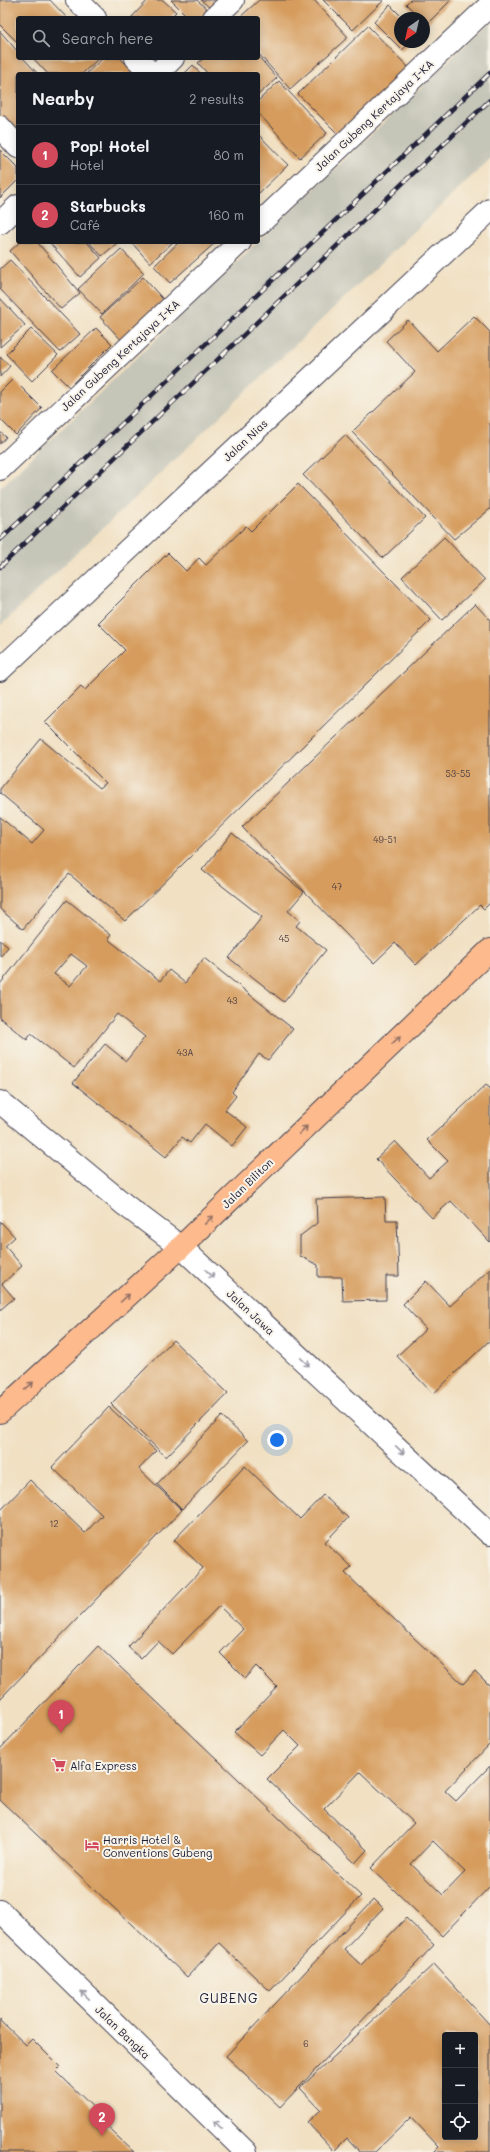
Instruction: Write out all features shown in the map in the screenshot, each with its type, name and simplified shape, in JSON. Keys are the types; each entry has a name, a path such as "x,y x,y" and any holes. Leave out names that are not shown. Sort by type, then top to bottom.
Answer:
{"highway":[{"name":"Jalan Biliton","path":"0,1412 181,1247 490,950"}],"street":[{"path":"77,0 93,16"},
{"path":"216,16 233,0"},
{"name":"Jalan Gubeng Kertajaya I-KA","path":"260,223 490,5"},
{"path":"138,60 150,72"},
{"path":"158,72 171,60"},
{"path":"0,127 16,145"},
{"path":"0,223 16,208"},
{"name":"Jalan Nias","path":"0,670 490,210"},
{"name":"Jalan Gubeng Kertajaya I-KA","path":"0,469 238,244"},
{"name":"Jalan Jawa","path":"0,1102 125,1205 181,1247 490,1534"},
{"name":"Jalan Bangka","path":"0,1911 246,2152"}],"shaded area":[{"path":"490,21 490,159 0,626 0,488 256,244 260,244 260,240"}],"building":[{"path":"0,0 50,0 65,16 16,16 16,41 0,25"},
{"path":"148,0 163,0 176,12 172,16 133,16"},
{"path":"171,0 197,0 210,12 206,16 187,16"},
{"path":"201,0 218,0 210,8"},
{"path":"259,0 314,0 348,37 290,89 260,55 260,16 241,16"},
{"path":"323,0 384,0 353,30"},
{"path":"410,0 451,0 430,21 430,12 414,12 406,4"},
{"path":"390,5 397,12 394,12 394,42 374,22"},
{"path":"368,26 410,69 340,136 298,94"},
{"path":"0,31 16,50 16,60 25,60 36,72 16,72 16,139 0,120"},
{"path":"260,58 277,78 260,93 260,72 206,72 198,63 202,60 260,60"},
{"path":"35,60 97,60 84,72 46,72"},
{"path":"101,60 122,60 134,72 88,72"},
{"path":"193,65 199,72 186,72"},
{"path":"279,81 327,133 300,158 260,115 260,99"},
{"path":"260,136 288,165 260,192"},
{"path":"0,150 16,166 16,182 0,198"},
{"path":"18,244 39,244 80,293 61,309 10,251"},
{"path":"51,244 89,244 101,258 80,277"},
{"path":"91,244 116,244 102,256"},
{"path":"133,244 171,244 150,263"},
{"path":"177,244 214,244 170,283 154,266"},
{"path":"121,249 144,273 102,314 78,289"},
{"path":"10,260 80,334 60,352 0,289 0,269"},
{"path":"143,277 169,306 126,345 100,317"},
{"path":"0,298 25,325 0,347"},
{"path":"474,316 490,332 490,509 454,539 352,432 415,372 386,341 408,320 437,351"},
{"path":"96,328 112,344 69,387 52,370"},
{"path":"31,329 58,355 32,381 6,354"},
{"path":"0,357 10,366 0,377"},
{"path":"13,379 42,408 16,435 0,419 0,392"},
{"path":"0,432 6,437 0,444"},
{"path":"345,435 425,518 383,558 303,475"},
{"path":"298,484 431,620 125,921 69,874 23,929 0,909 0,817 32,844 44,830 0,793 0,789 41,739 100,788 106,783 45,722 81,686 85,690 125,650 98,623 168,553 186,571 199,558 206,565 246,526 251,531"},
{"path":"444,537 485,580 442,620 402,577"},
{"path":"475,604 490,620 490,903 484,909 480,905 416,965 395,943 374,963 242,827"},
{"path":"232,833 304,892 288,911 300,921 296,926 326,950 284,1002 229,958 262,917 202,870"},
{"path":"67,900 111,935 108,939 160,981 169,970 185,983 204,958 293,1029 268,1060 259,1054 232,1092 236,1096 225,1110 247,1127 232,1146 205,1124 190,1143 182,1137 166,1157 73,1083 105,1044 126,1061 145,1037 117,1014 74,1068 31,1034 27,1040 0,1018 0,984","holes":["71,954 87,966 70,986 54,974"]},
{"path":"0,940 8,947 0,957"},
{"path":"486,1085 490,1088 490,1242 451,1201 432,1218 376,1159 395,1141 429,1178 448,1161 427,1140"},
{"path":"385,1197 386,1220 397,1220 399,1276 386,1276 386,1300 343,1301 342,1277 318,1277 318,1265 300,1256 300,1236 317,1223 316,1199"},
{"path":"0,1221 15,1237 5,1246 22,1266 2,1284 14,1298 0,1310"},
{"path":"490,1269 490,1340 433,1394 397,1356 426,1329 403,1304 426,1281 450,1306"},
{"path":"173,1340 228,1393 166,1457 111,1404"},
{"path":"109,1407 156,1451 139,1469 182,1510 0,1699 0,1511 30,1480 85,1533 102,1515 52,1467"},
{"path":"222,1416 248,1441 182,1509 157,1484"},
{"path":"245,1466 300,1519 323,1495 348,1518 325,1542 351,1567 345,1573 463,1684 475,1671 490,1686 490,1744 445,1791 456,1801 490,1766 490,1886 442,1936 371,1868 414,1823 360,1772 324,1809 367,1850 355,1863 267,1779 300,1746 284,1730 260,1755 234,1732 277,1687 256,1666 245,1678 220,1653 243,1629 219,1606 172,1654 158,1641 141,1659 128,1647 203,1568 174,1540","holes":["433,1841 465,1872 443,1895 411,1864"]},
{"path":"98,1646 361,1896 270,1991 219,1943 187,1977 0,1800 0,1749"},
{"path":"374,1899 383,1908 344,1949 361,1965 406,1918 434,1945 280,2107 226,2056"},
{"path":"434,1964 490,2025 490,2152 434,2152 439,2147 411,2117 375,2152 360,2152 347,2138 334,2151 307,2122 321,2110 300,2088"},
{"path":"0,2020 26,2045 32,2039 60,2067 56,2071 104,2118 101,2121 134,2152 0,2152"}],"railway":[{"path":"0,540 490,73"},
{"path":"0,567 490,100"}],"place":[{"name":"Pop! Hotel","path":"61,1733"},
{"name":"Alfa Express","path":"59,1765"},
{"name":"Harris Hotel & Conventions Gubeng","path":"92,1845"},
{"name":"Starbucks","path":"102,2136"}],"district":[{"name":"GUBENG","path":"229,1997"}]}
